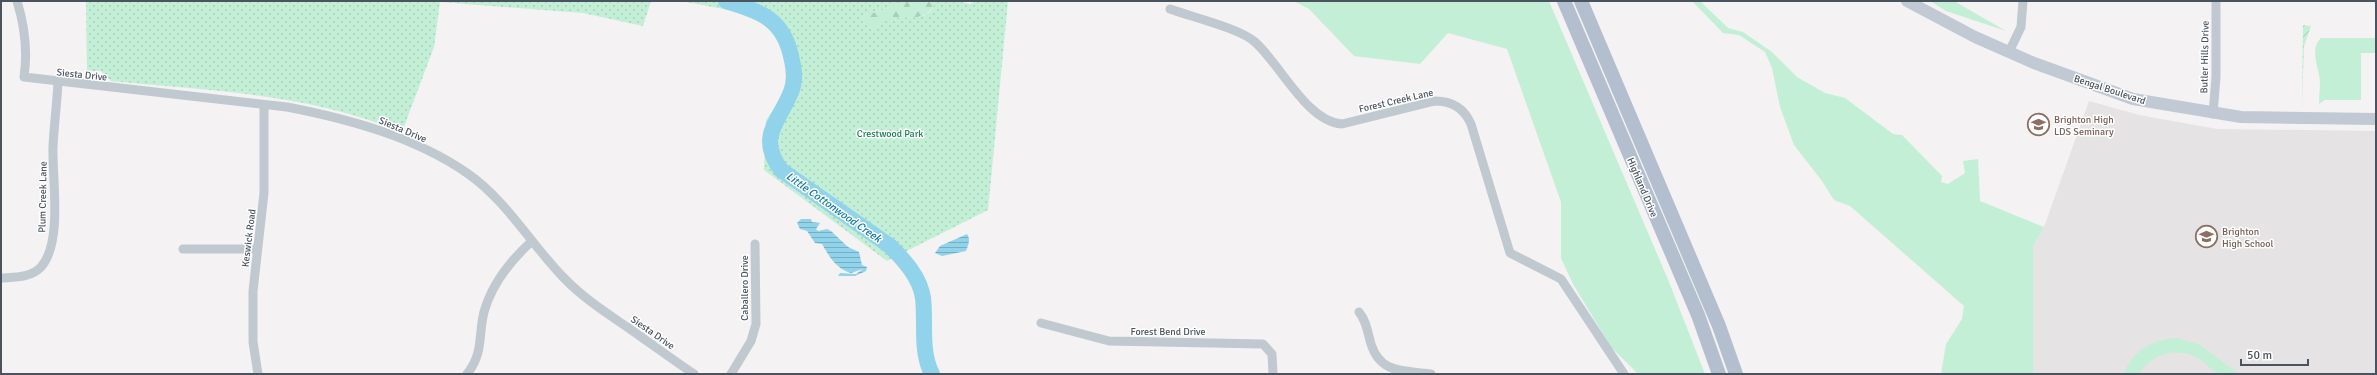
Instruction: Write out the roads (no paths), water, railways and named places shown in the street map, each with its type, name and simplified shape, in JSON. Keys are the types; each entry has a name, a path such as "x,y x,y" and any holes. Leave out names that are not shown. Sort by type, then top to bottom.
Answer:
{"main road":[{"name":"Highland Drive","path":"1564,1 1704,329 1720,374"},
{"name":"Highland Drive","path":"1581,1 1717,320 1736,374"},
{"name":"Bengal Boulevard","path":"1907,1 1974,37 2009,52 2133,99 2213,114 2272,118 2376,119"}],"street":[{"name":"Siesta Drive","path":"17,1 24,22 27,44 24,77 294,108 349,121 397,138 446,160 468,174 487,189 564,278 587,299 694,374"},
{"path":"2009,52 2021,27 2023,1"},
{"name":"Butler Hills Drive","path":"2213,114 2216,77 2216,1"},
{"name":"Forest Creek Lane","path":"1170,9 1254,41 1301,97 1318,114 1335,124 1342,124 1435,101 1449,102 1462,110 1471,124 1510,254 1561,280 1624,374"},
{"name":"Plum Creek Lane","path":"1,278 32,274 40,268 47,259 52,243 53,145 58,82"},
{"name":"Keswick Road","path":"258,374 253,342 256,249 264,193 264,105"},
{"path":"467,374 480,348 484,314 489,296 500,274 532,241"},
{"name":"Caballero Drive","path":"731,374 751,340 756,324 755,244"},
{"path":"183,249 256,249"},
{"path":"1359,312 1366,320 1375,353 1384,363 1395,370 1431,374"},
{"name":"Forest Bend Drive","path":"1041,323 1109,341 1263,344 1272,354 1273,374"}],"water":[{"path":"801,219 811,219 812,222 820,223 816,229 818,231 827,229 831,231 848,247 859,252 862,265 867,267 866,271 855,276 838,276 840,273 856,274 863,269 851,273 837,265 822,244 815,243 807,231 800,229 797,223"},
{"path":"967,234 969,240 966,251 942,256 935,253 940,246"}],"waterway":[{"name":"Little Cottonwood Creek","path":"726,1 759,13 768,18 782,33 791,56 794,83 786,103 772,130 770,139 774,158 781,170 890,246 911,269 919,283 923,298 926,356 932,374"}],"place":[{"name":"Brighton High LDS Seminary","path":"2038,125"},
{"name":"Brighton High School","path":"2207,237"}],"park label":[{"name":"Crestwood Park","path":"890,133"}]}
